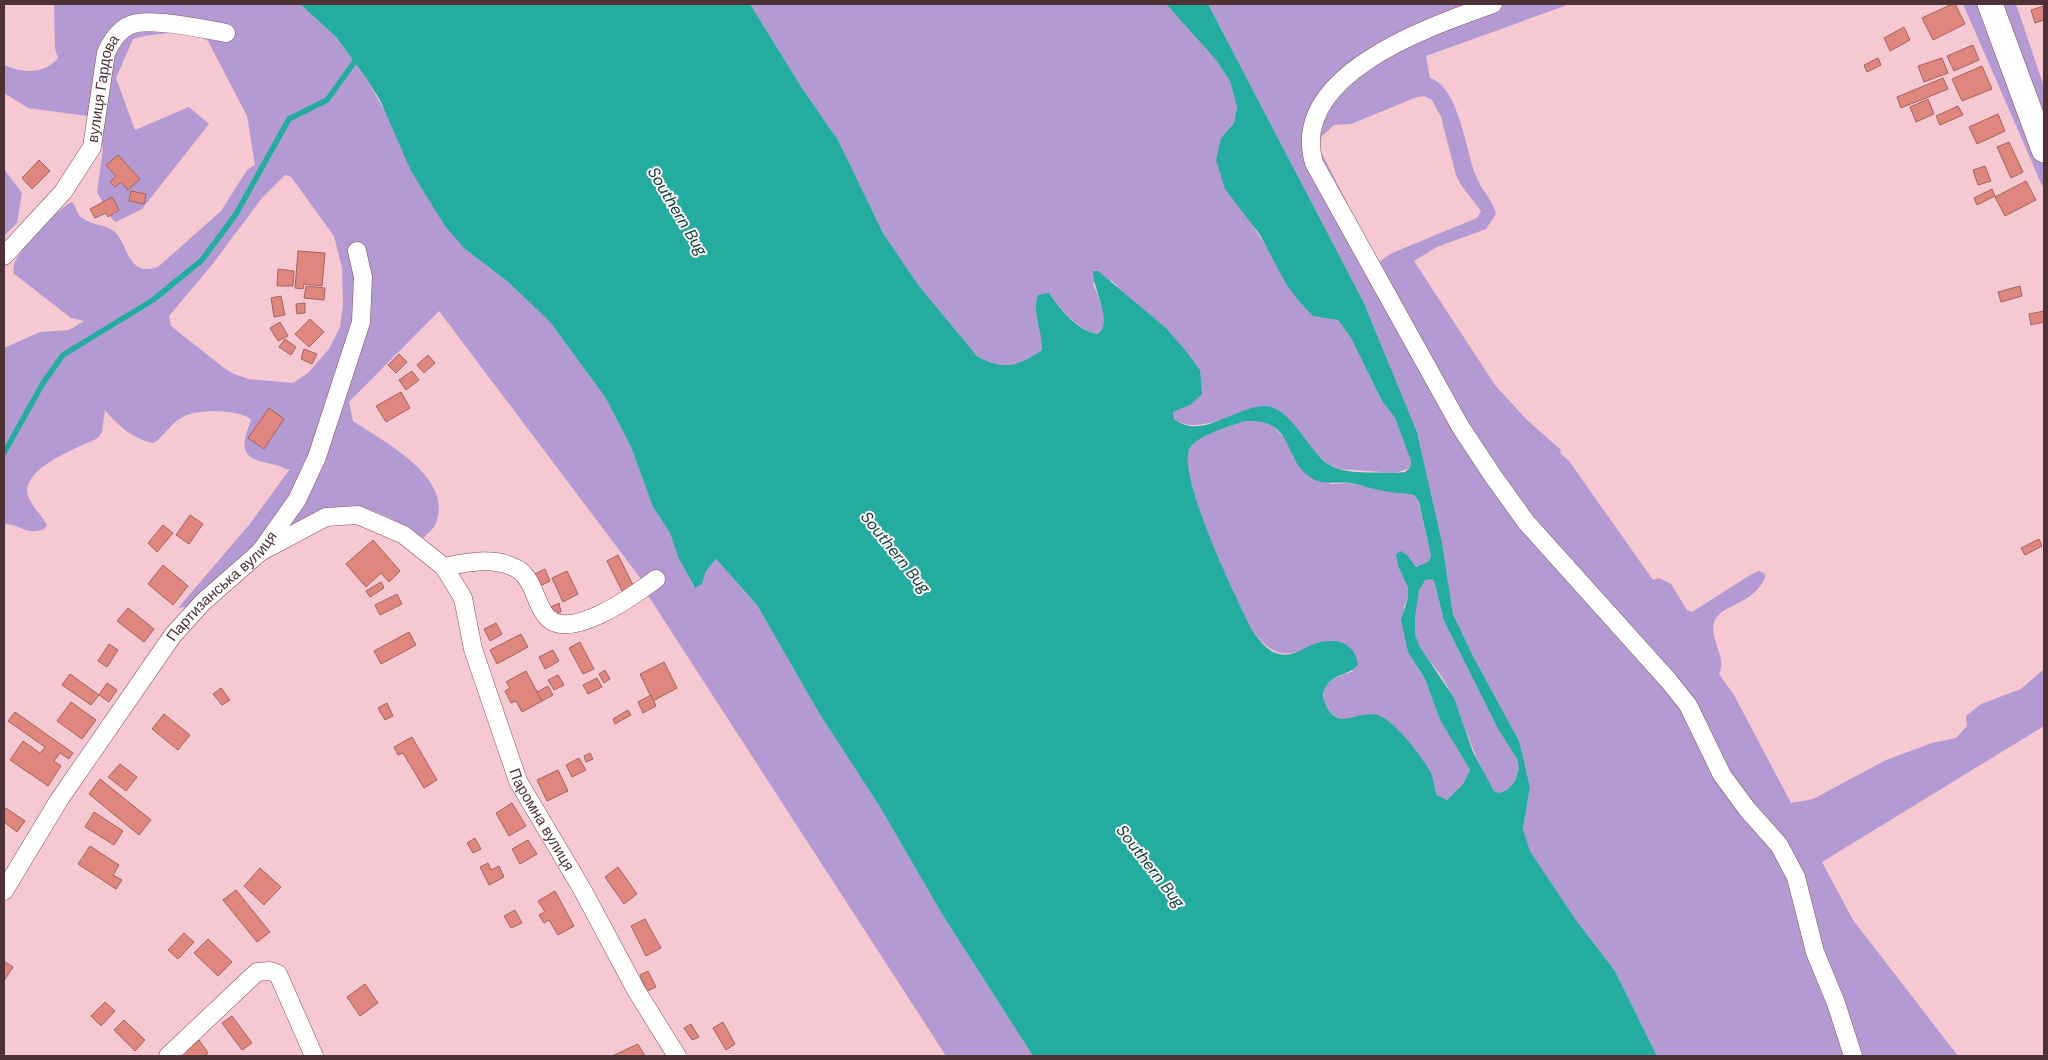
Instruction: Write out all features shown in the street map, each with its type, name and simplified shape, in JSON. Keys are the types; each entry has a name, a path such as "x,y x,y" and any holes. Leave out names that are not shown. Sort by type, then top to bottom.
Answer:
{"street":[{"path":"1493,4 1416,32 1387,48 1351,73 1326,98 1313,123 1310,144 1314,163 1460,426 1493,476 1526,522 1668,680 1688,706 1726,780 1779,845 1796,876 1815,952 1836,1003 1853,1056"},
{"path":"1990,4 2044,150"},
{"name":"вулиця Гардова","path":"4,256 63,192 92,147 106,53 112,39 129,25 143,22 193,26 226,34"},
{"name":"Партизанська вулиця","path":"4,891 59,800 173,635 203,602 260,552 298,500 318,457 361,322 363,277 357,251"},
{"name":"Паромна вулиця","path":"260,552 326,517 358,515 404,535 444,567 463,598 473,649 518,782 582,889 636,990 677,1056"},
{"path":"444,567 484,562 510,565 521,572 529,583 544,616 560,623 589,619 628,600 656,579"},
{"path":"168,1056 257,972 270,971 278,974 314,1056"}],"shaded area":[{"path":"54,4 300,4 336,37 364,75 465,249 507,281 550,322 605,397 631,447 653,507 670,533 678,557 694,587 702,584 706,571 716,559 757,605 819,713 880,807 942,914 1033,1056 946,1056 647,594 644,583 439,311 349,402 353,421 398,450 426,476 435,491 439,506 436,523 423,538 390,518 373,511 355,507 337,507 319,511 191,606 178,608 249,525 290,469 252,458 245,450 246,433 251,420 246,416 218,411 189,414 183,417 154,443 140,439 126,431 105,410 102,432 98,438 53,460 33,476 28,486 28,496 47,525 44,529 32,531 4,524 4,348 40,332 69,330 84,321 71,318 13,273 14,263 32,238 50,219 72,202 82,218 115,232 134,264 140,268 148,269 158,267 221,211 247,170 255,165 247,116 208,41 192,35 171,33 133,39 116,78 135,130 189,107 209,124 142,209 116,222 112,219 97,192 103,148 87,116 28,108 4,93 4,65 25,71 40,70 52,64 58,58 55,49","holes":["285,175 291,177 334,236 342,268 343,305 340,327 329,349 308,373 293,383 249,379 224,368 171,326 169,316 211,266 262,198"]},
{"path":"750,4 1166,4 1216,60 1230,81 1237,107 1234,123 1221,138 1249,220 1272,256 1286,284 1338,320 1351,338 1382,401 1395,418 1411,461 1410,468 1396,473 1340,469 1328,464 1316,453 1294,425 1264,406 1205,424 1183,424 1174,419 1173,412 1190,405 1200,370 1166,328 1128,298 1112,281 1093,283 1105,317 1103,329 1098,334 1090,332 1077,324 1049,293 1036,316 1043,340 1042,350 1026,360 1011,365 995,364 977,356 919,286 883,233 838,140 802,88"},
{"path":"1208,4 1478,4 1430,22 1403,35 1376,50 1351,68 1330,87 1316,109 1309,132 1317,127 1326,107 1354,75 1379,56 1426,31 1503,4 1570,4 1426,56 1430,78 1440,84 1455,106 1476,176 1496,214 1486,229 1437,247 1414,261 1495,385 1526,419 1561,450 1560,453 1569,461 1653,580 1659,578 1671,584 1687,610 1692,612 1750,575 1759,571 1765,574 1760,587 1746,599 1719,615 1713,627 1721,661 1719,674 1734,695 1791,803 1813,799 1886,760 1932,743 1956,738 1967,726 1966,716 1981,704 2021,689 2044,669 2044,726 1822,862 1853,920 1958,1056 1657,1056 1615,971 1576,920 1530,851 1523,829 1530,787 1519,741 1473,656 1453,614 1442,542 1417,432 1364,303","holes":["1424,96 1432,100 1441,117 1456,175 1461,185 1481,211 1477,218 1392,253 1381,260 1379,265 1316,142 1334,125 1351,124 1417,97"]},
{"path":"1963,4 1982,4 2044,160 2044,190"},
{"path":"1998,4 2016,4 2044,87 2044,136"},
{"path":"4,169 22,193 17,223 4,236"},
{"path":"1246,421 1259,421 1272,425 1288,442 1294,459 1331,484 1347,483 1405,493 1414,495 1419,503 1431,556 1428,562 1421,567 1413,565 1407,555 1398,566 1408,588 1408,598 1404,607 1415,664 1425,679 1440,720 1470,770 1463,784 1447,800 1437,795 1429,771 1405,739 1386,720 1370,715 1346,719 1338,718 1331,713 1324,700 1326,686 1335,678 1353,671 1320,642 1299,651 1283,653 1268,647 1252,630 1222,567 1200,512 1188,465 1189,450 1198,440 1214,432"},
{"path":"1432,579 1435,584 1444,621 1498,729 1517,759 1519,767 1515,781 1507,790 1499,793 1494,791 1487,779 1445,683 1422,650 1415,635 1414,614 1417,599 1425,580"}],"water":[{"name":"Southern Bug","path":"300,4 750,4 802,88 838,140 883,233 919,286 977,356 995,364 1011,365 1026,360 1042,350 1036,316 1036,302 1038,295 1049,293 1070,319 1083,329 1098,334 1104,322 1093,271 1098,271 1166,328 1200,370 1202,394 1190,405 1173,412 1174,419 1184,425 1207,425 1254,407 1265,406 1274,408 1291,421 1321,458 1336,468 1352,472 1405,472 1410,468 1411,461 1395,418 1382,401 1351,338 1338,320 1313,316 1298,300 1286,284 1260,235 1225,189 1216,160 1221,138 1234,123 1237,107 1230,81 1216,60 1166,4 1208,4 1364,303 1417,432 1442,542 1453,614 1473,656 1519,741 1530,787 1523,829 1530,851 1576,920 1615,971 1657,1056 1033,1056 942,914 880,807 819,713 757,605 716,559 706,571 702,584 695,588 678,557 670,533 653,507 631,447 605,397 550,322 507,281 465,249 445,226 411,171 380,100 336,37","holes":["1246,421 1262,422 1273,426 1286,441 1301,469 1315,480 1350,483 1384,491 1414,495 1419,502 1431,556 1428,562 1416,567 1407,555 1401,551 1396,554 1398,566 1408,588 1408,598 1401,620 1408,652 1425,679 1440,720 1470,770 1463,784 1447,800 1437,795 1432,776 1417,751 1390,722 1376,715 1367,714 1344,719 1330,713 1323,696 1326,687 1330,681 1351,671 1358,665 1354,652 1346,644 1335,641 1321,642 1292,654 1280,654 1267,648 1252,630 1234,593 1200,512 1188,465 1189,450 1198,440 1214,432","1432,579 1435,584 1444,621 1498,729 1517,759 1519,768 1515,781 1507,790 1499,793 1494,791 1473,752 1454,698 1420,647 1415,635 1415,616 1419,591 1425,580"]}],"building":[{"path":"1955,4 1965,24 1933,40 1922,18"},
{"path":"2044,6 2044,20 2035,23 2031,10"},
{"path":"1904,27 1910,40 1890,51 1884,38"},
{"path":"1973,45 1979,60 1954,71 1947,56"},
{"path":"1878,58 1881,65 1867,72 1864,65"},
{"path":"1942,58 1948,73 1924,82 1918,66"},
{"path":"1982,66 1992,89 1962,101 1952,79"},
{"path":"1943,78 1948,89 1901,108 1897,97"},
{"path":"1928,99 1934,114 1916,122 1910,107"},
{"path":"1958,106 1963,115 1940,125 1936,116"},
{"path":"1998,114 2005,131 1977,144 1969,127"},
{"path":"2009,142 2023,172 2011,178 1997,147"},
{"path":"118,155 140,179 128,190 121,182 115,187 110,182 116,176 106,165"},
{"path":"39,160 50,171 32,189 22,178"},
{"path":"1985,166 1991,181 1978,185 1973,170"},
{"path":"2026,181 2036,200 2005,216 1995,197"},
{"path":"1992,189 1995,196 1977,205 1974,198"},
{"path":"131,191 146,194 144,204 129,201"},
{"path":"112,197 119,210 108,217 106,213 95,218 90,209"},
{"path":"298,251 325,253 322,286 304,284 303,289 295,288"},
{"path":"278,269 294,271 293,286 277,286"},
{"path":"306,286 325,288 324,300 304,298"},
{"path":"2020,286 2022,296 2001,302 1998,292"},
{"path":"281,296 285,315 274,317 271,298"},
{"path":"305,303 305,313 297,314 296,304"},
{"path":"2044,311 2044,322 2031,325 2029,314"},
{"path":"310,319 324,332 309,347 295,334"},
{"path":"280,322 288,336 278,341 270,328"},
{"path":"285,339 296,347 291,355 279,347"},
{"path":"304,349 317,354 312,364 301,359"},
{"path":"399,354 407,362 396,373 388,365"},
{"path":"428,355 435,363 424,373 417,365"},
{"path":"412,371 419,380 406,390 399,380"},
{"path":"401,392 410,408 386,422 376,406"},
{"path":"269,408 284,419 264,449 248,438"},
{"path":"190,515 203,524 189,544 176,535"},
{"path":"163,525 173,533 157,552 148,543"},
{"path":"2039,539 2042,546 2025,555 2021,548"},
{"path":"373,540 400,571 389,582 381,573 366,587 346,564"},
{"path":"618,555 634,587 623,593 607,561"},
{"path":"163,565 188,586 173,605 148,584"},
{"path":"545,569 550,581 538,587 533,575"},
{"path":"567,571 578,594 563,602 552,578"},
{"path":"381,582 384,588 370,597 366,591"},
{"path":"397,594 402,604 380,615 375,605"},
{"path":"559,603 561,612 558,613 556,610 553,612 551,607"},
{"path":"128,608 154,629 144,642 117,621"},
{"path":"496,623 502,634 490,641 484,629"},
{"path":"409,632 416,645 381,664 374,651"},
{"path":"521,634 528,647 497,664 490,650"},
{"path":"580,642 594,669 583,674 569,648"},
{"path":"109,644 118,650 107,667 98,661"},
{"path":"553,650 559,661 545,669 539,657"},
{"path":"664,662 677,688 653,701 640,674"},
{"path":"605,670 610,679 604,683 599,674"},
{"path":"526,671 542,701 522,712 516,701 511,703 505,691 510,688 506,682"},
{"path":"70,674 99,695 91,705 62,685"},
{"path":"558,675 564,685 554,690 548,680"},
{"path":"597,678 602,687 588,694 583,685"},
{"path":"107,683 117,690 109,702 99,695"},
{"path":"548,686 553,695 542,701 537,692"},
{"path":"221,688 230,700 222,705 213,694"},
{"path":"651,695 656,706 643,713 638,702"},
{"path":"71,702 96,720 82,739 57,721"},
{"path":"387,703 393,716 385,720 378,708"},
{"path":"628,710 631,715 615,724 613,719"},
{"path":"15,712 73,753 69,759 60,753 54,761 61,766 48,786 10,760 23,741 40,753 45,747 8,721"},
{"path":"164,714 190,735 178,750 152,729"},
{"path":"412,737 437,780 424,788 403,753 398,755 394,747"},
{"path":"590,753 593,759 586,762 584,756"},
{"path":"579,758 586,770 572,777 566,765"},
{"path":"120,764 137,777 126,791 108,777"},
{"path":"558,770 568,791 547,801 537,780"},
{"path":"100,779 151,820 139,835 89,794"},
{"path":"512,803 526,826 509,836 496,813"},
{"path":"6,808 25,821 17,832 4,822 4,811"},
{"path":"94,812 123,831 114,845 85,827"},
{"path":"475,838 481,849 473,853 467,843"},
{"path":"528,840 537,854 520,864 512,849"},
{"path":"90,846 119,865 113,875 122,880 116,889 78,864"},
{"path":"488,863 491,870 499,866 504,877 489,885 480,867"},
{"path":"618,867 637,894 624,904 605,877"},
{"path":"260,868 281,887 264,905 244,886"},
{"path":"236,890 270,932 257,942 223,900"},
{"path":"555,891 574,926 558,935 549,920 544,923 539,915 545,912 538,901"},
{"path":"515,910 522,923 511,928 504,916"},
{"path":"645,919 661,948 646,956 631,926"},
{"path":"184,933 194,942 178,959 168,950"},
{"path":"208,939 232,962 218,976 194,953"},
{"path":"4,961 13,967 4,981"},
{"path":"648,971 656,987 647,991 640,975"},
{"path":"365,984 378,1003 360,1016 347,997"},
{"path":"105,1002 115,1011 101,1026 91,1016"},
{"path":"232,1016 252,1043 242,1050 222,1023"},
{"path":"124,1020 145,1040 135,1051 114,1030"},
{"path":"723,1022 735,1044 726,1050 713,1028"},
{"path":"691,1024 699,1037 692,1040 684,1028"},
{"path":"199,1040 208,1053 204,1056 180,1056"},
{"path":"638,1044 645,1056 612,1056"}],"waterway":[{"path":"4,453 43,383 63,355 153,300 202,260 236,214 289,119 327,100 358,57"}]}
